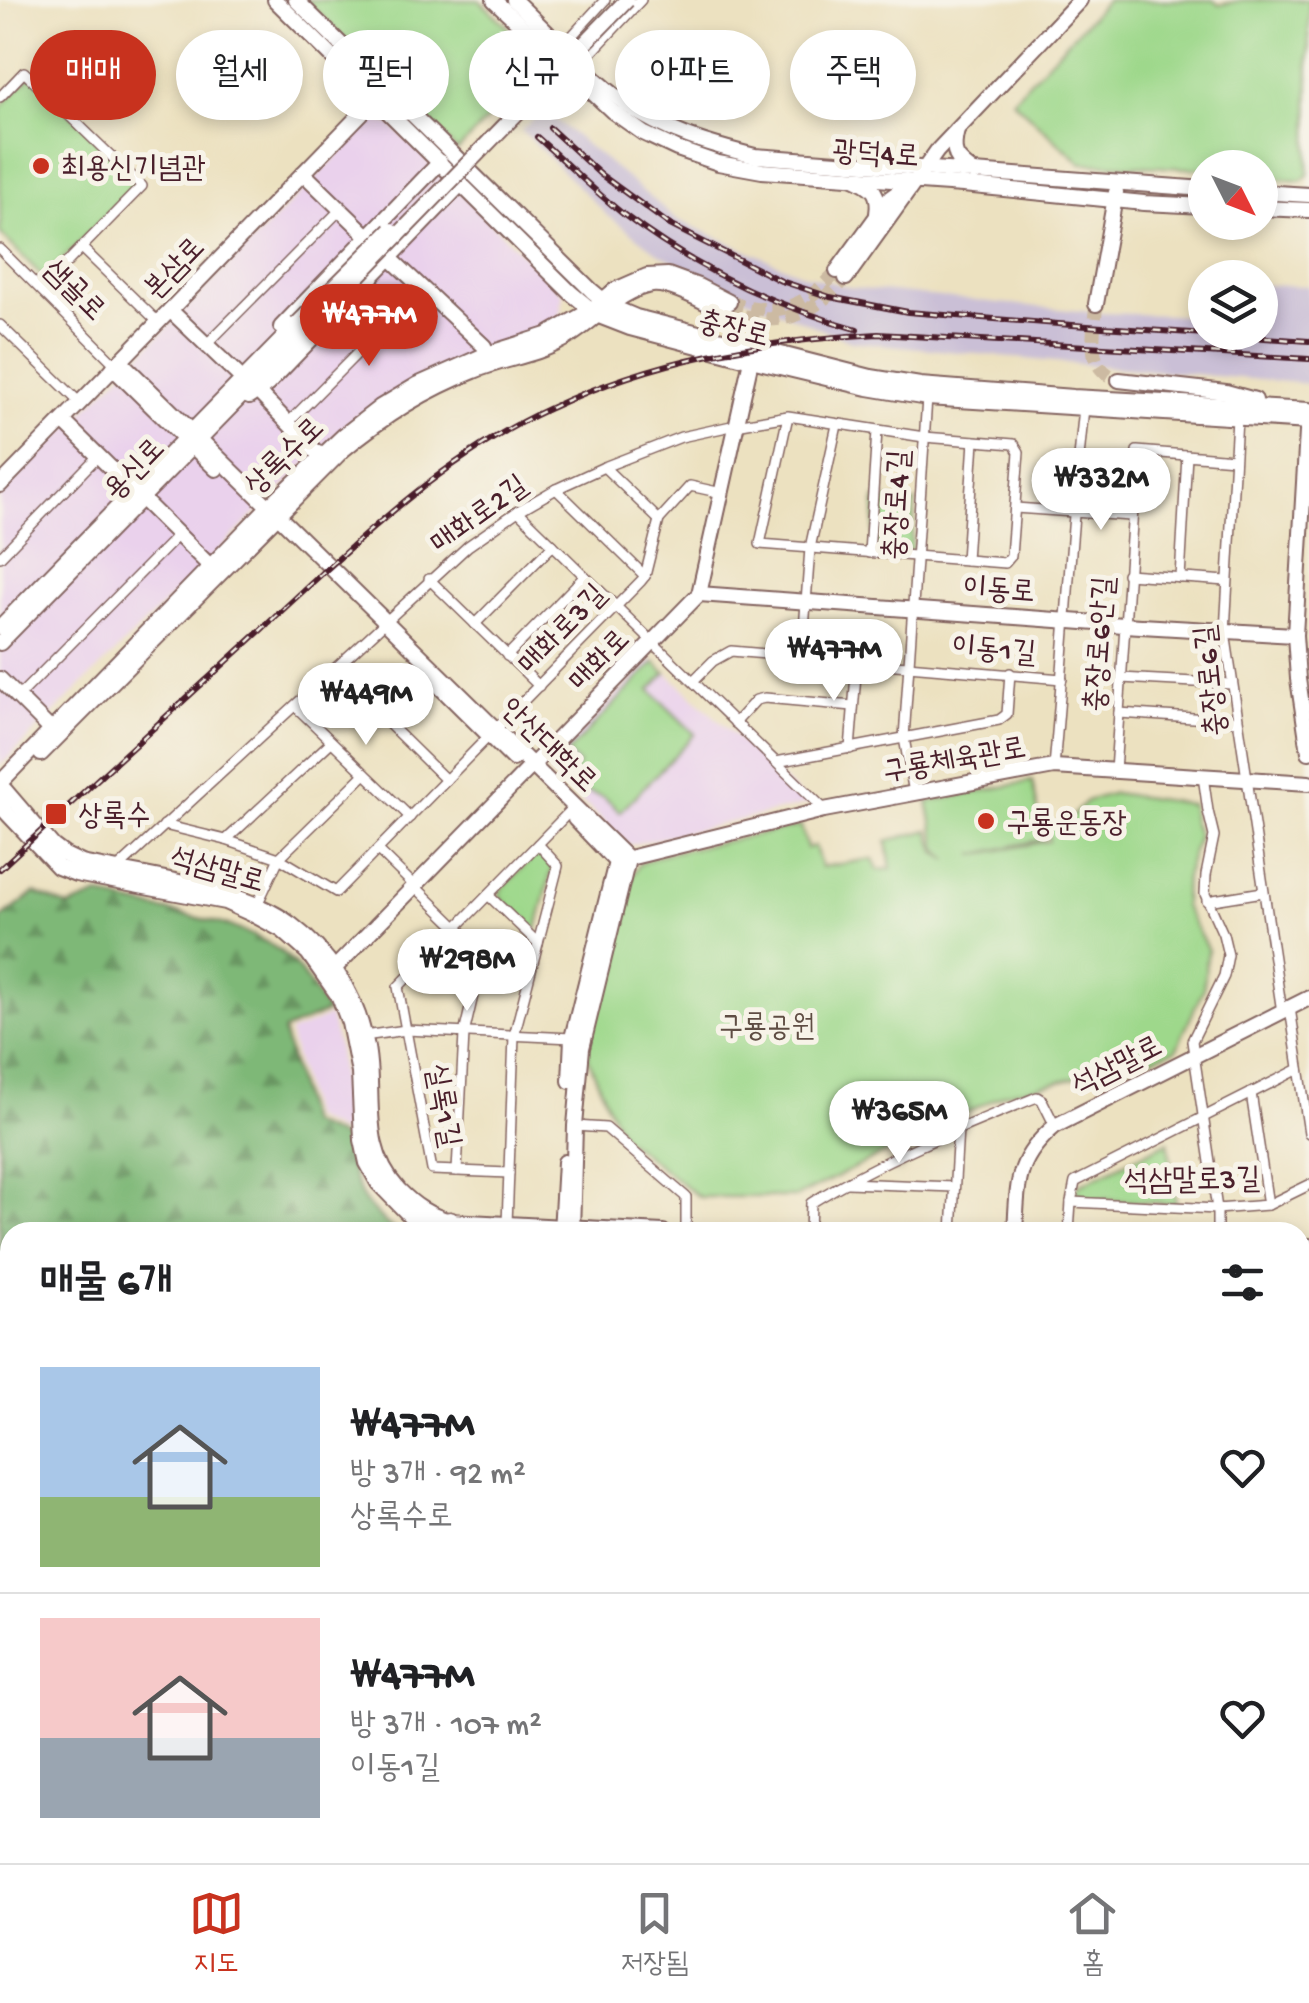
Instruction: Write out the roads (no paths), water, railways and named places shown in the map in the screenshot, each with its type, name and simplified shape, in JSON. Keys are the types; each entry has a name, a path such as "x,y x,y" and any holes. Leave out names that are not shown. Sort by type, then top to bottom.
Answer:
{"street":[{"name":"충장로","path":"275,0 323,42"},
{"name":"충장로","path":"296,0 323,30"},
{"path":"494,0 532,30"},
{"path":"514,0 540,30"},
{"path":"586,0 596,10"},
{"path":"577,30 605,0"},
{"path":"301,328 615,0"},
{"path":"301,328 627,0"},
{"path":"595,49 642,0"},
{"path":"918,175 890,198 841,275 901,202 936,151 1080,0"},
{"path":"0,97 24,72 142,186 41,290"},
{"name":"광덕4로","path":"595,81 666,127 707,144 756,156 1114,201 1188,205"},
{"name":"광덕4로","path":"595,90 612,111 643,133 718,163 762,171 851,177 976,174 1188,189"},
{"name":"본삼로","path":"0,486 355,120"},
{"name":"충장로","path":"404,120 461,184 571,293 630,328 868,388 926,398 1237,418 1308,416"},
{"name":"충장로","path":"409,120 601,308 871,377 920,385 1280,408 1308,416"},
{"path":"958,129 954,154 976,174"},
{"path":"224,407 237,374 440,162"},
{"path":"303,173 370,238"},
{"path":"851,177 876,193 878,215"},
{"path":"224,407 268,384 461,184"},
{"path":"1096,304 1118,184"},
{"path":"1278,193 1309,195"},
{"path":"1278,209 1309,210"},
{"path":"206,345 341,210"},
{"path":"82,248 158,322"},
{"name":"샘골로","path":"0,249 117,365"},
{"path":"390,258 484,346 487,354"},
{"name":"상록수로","path":"1,789 269,515 320,457 380,406 487,354 547,335 632,291 654,284 727,306"},
{"path":"288,423 422,288"},
{"name":"상록수로","path":"1,789 51,730 210,566 376,422 414,398 475,370 560,342 601,308"},
{"path":"170,310 237,374"},
{"path":"0,325 80,403"},
{"name":"용신로","path":"0,643 301,328"},
{"path":"699,594 751,360"},
{"name":"안산대학로","path":"117,365 622,860"},
{"path":"1118,380 1226,392 1280,408"},
{"path":"258,392 320,457"},
{"name":"충장로4길","path":"914,794 904,738 926,398"},
{"path":"1054,768 1072,512 1084,408"},
{"path":"788,416 924,437 1014,444 1019,452 1012,556 1005,563 760,544 788,416"},
{"name":"매화로2길","path":"110,875 430,579 518,511 604,467 681,437 788,416"},
{"path":"1308,416 1296,635 1309,752"},
{"name":"충장로6길","path":"1237,418 1225,632 1263,892 1286,1010"},
{"path":"63,421 210,566"},
{"path":"802,658 810,548 837,425"},
{"path":"869,553 878,430"},
{"path":"966,560 974,440"},
{"name":"충장로6안길","path":"1116,771 1137,451 1234,459"},
{"path":"1180,578 1187,454"},
{"path":"0,557 98,456"},
{"path":"604,467 660,520 690,486 722,493"},
{"name":"매화로2길","path":"556,489 645,576"},
{"name":"용신로","path":"0,627 137,496"},
{"path":"1015,508 1132,516"},
{"path":"518,511 824,810"},
{"name":"매화로3길","path":"164,825 279,858 336,892 645,576 660,520"},
{"path":"18,698 178,535"},
{"path":"476,624 554,545"},
{"name":"충장로6길","path":"1128,574 1227,581"},
{"path":"507,656 585,576"},
{"name":"매화로2길","path":"430,579 538,686"},
{"name":"이동로","path":"699,594 1296,635"},
{"name":"매화로","path":"331,972 699,594"},
{"name":"이동1길","path":"694,680 713,661 731,651 1062,678"},
{"path":"850,748 856,662"},
{"path":"334,670 446,780"},
{"path":"776,762 1000,720 1007,714 1010,673"},
{"path":"1121,678 1232,684"},
{"path":"0,679 51,730"},
{"path":"735,722 756,700 765,698 853,706"},
{"path":"295,706 410,818"},
{"path":"1119,712 1237,721"},
{"path":"226,840 331,742"},
{"name":"구룡체육관로","path":"622,860 824,810 1054,768 1309,783"},
{"path":"257,905 279,858 364,774"},
{"path":"1203,776 1214,836 1206,875 1207,900 1224,934 1228,955 1224,976 1192,1041 1217,1222"},
{"name":"석삼말로","path":"1,789 64,855 110,875 225,902 282,930 331,972 354,1044 367,1163 392,1200 413,1219 423,1222"},
{"name":"실록1길","path":"509,1173 432,1170 398,987 572,809"},
{"path":"507,1222 514,1036 558,866 538,844"},
{"path":"378,850 483,953 464,1034 457,1171"},
{"path":"567,1222 572,1038 622,860"},
{"path":"568,1222 582,1048 622,860"},
{"name":"석삼말로","path":"110,875 222,892 290,923 352,999 368,1056 371,1126 386,1176 437,1222"},
{"path":"1207,900 1263,892"},
{"path":"488,895 538,943"},
{"name":"석삼말로","path":"1016,1222 1018,1181 1025,1160 1055,1126 1309,998"},
{"path":"1286,1010 1308,1125"},
{"path":"364,1036 406,1030 572,1038"},
{"path":"1070,1222 1075,1182 1299,1069"},
{"path":"1251,1092 1268,1205"},
{"path":"810,1222 811,1203 843,1183 958,1128 1037,1097 1055,1126"},
{"path":"575,1126 606,1128 686,1198 686,1222"},
{"path":"952,1222 958,1128"},
{"path":"843,1183 954,1187"},
{"name":"석삼말로3길","path":"1071,1202 1217,1209 1268,1205 1309,1185"}],"tunnel":[{"path":"729,302 762,309 789,307 812,294 837,271"},
{"path":"724,311 761,319 791,317 818,303 846,278"},
{"path":"1096,304 1096,359 1108,375 1119,380"}],"railway":[{"path":"550,128 600,174 670,225 781,281 830,297 908,312 1309,341"},
{"path":"537,137 623,214 677,251 734,283 857,329"},
{"path":"0,869 397,508 469,453 589,391 709,355 878,334 1309,359"}],"place":[{"name":"최용신기념관","path":"41,166"},
{"name":"상록수","path":"56,814"},
{"name":"구룡운동장","path":"986,821"}],"park label":[{"name":"구룡공원","path":"767,1025"}]}
